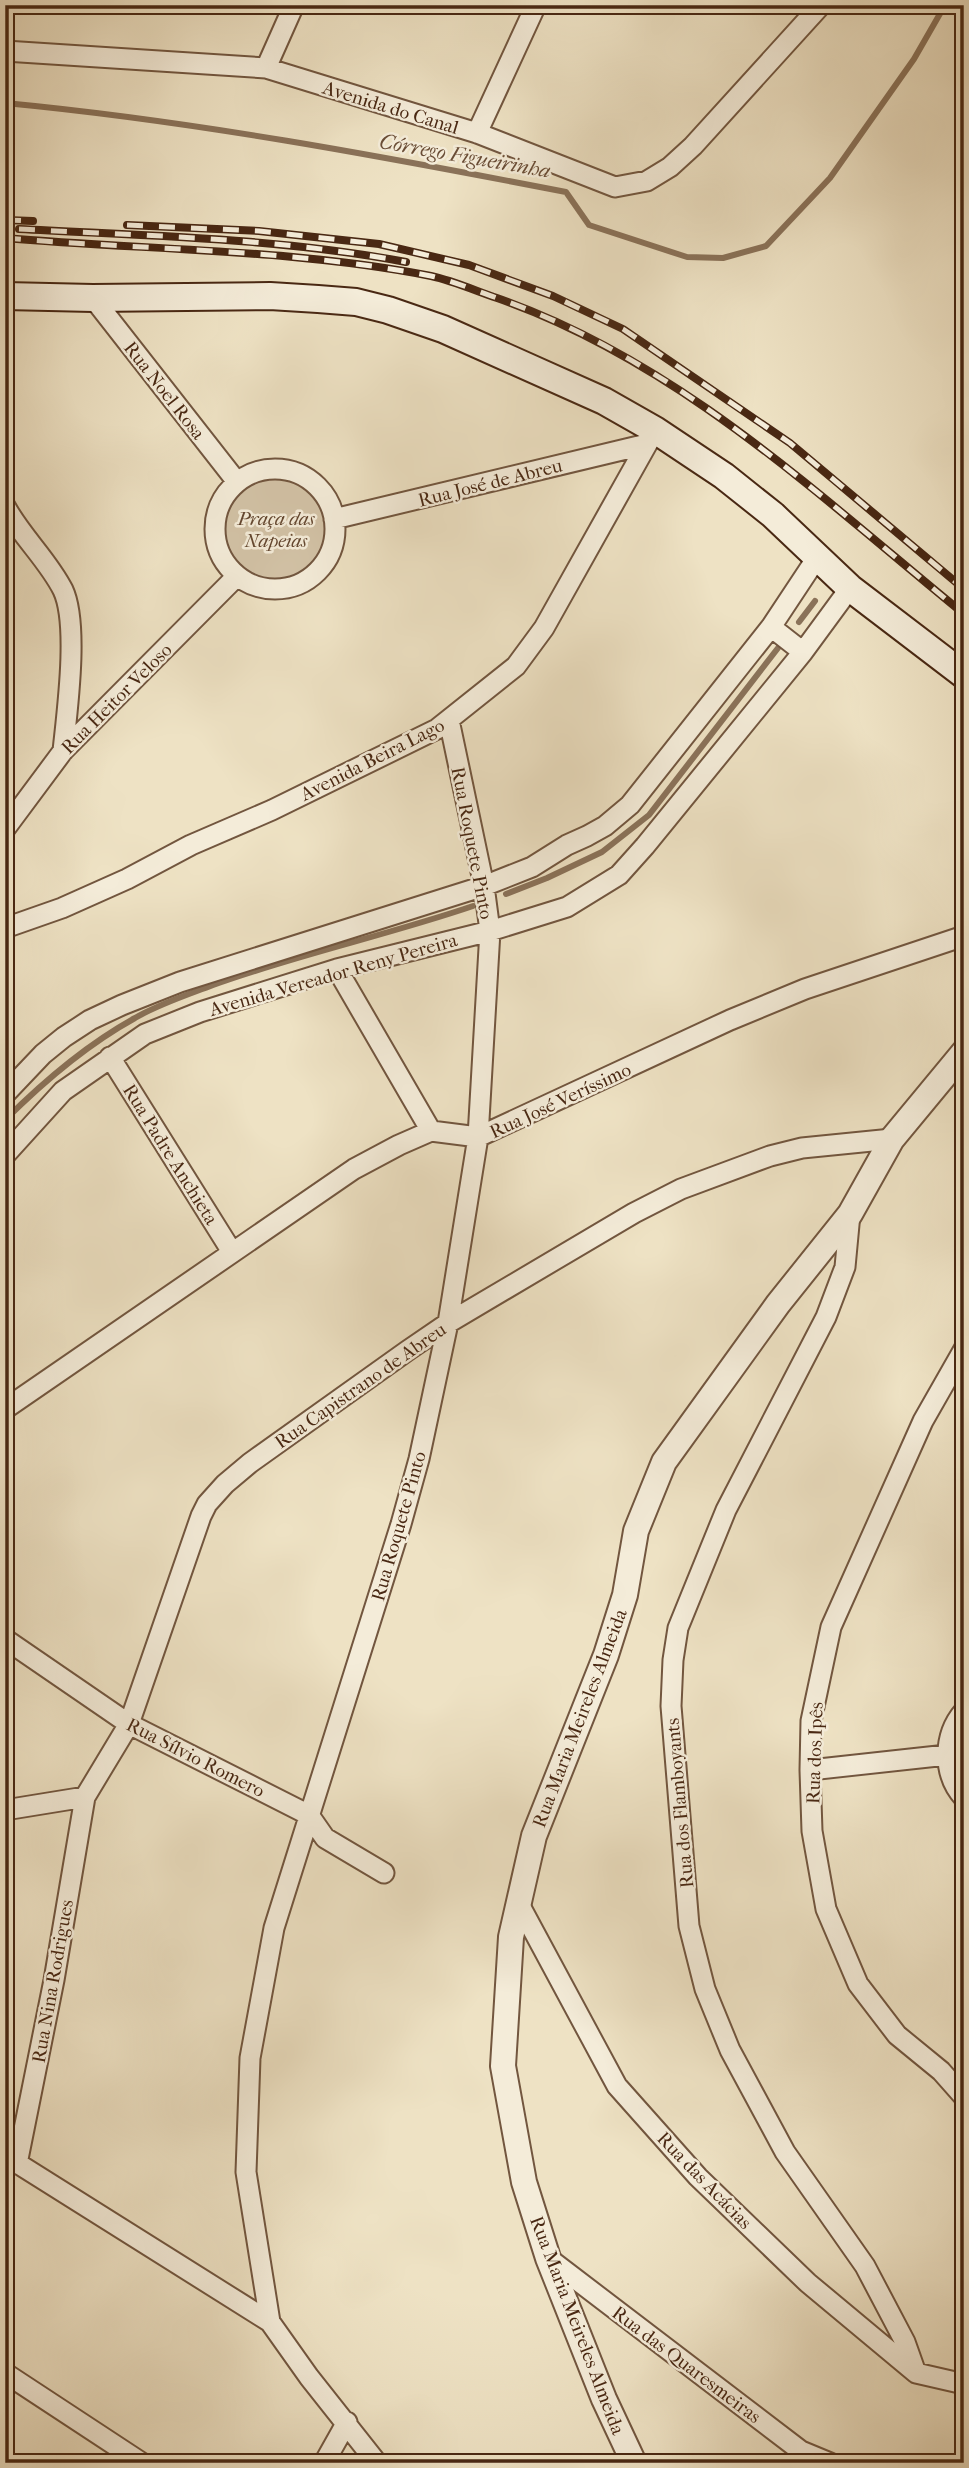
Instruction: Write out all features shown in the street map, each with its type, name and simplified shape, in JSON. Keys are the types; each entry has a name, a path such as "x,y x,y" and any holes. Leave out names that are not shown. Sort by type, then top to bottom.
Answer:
{"main road":[{"path":"5,296 270,296 356,302 443,329 604,401 651,437 724,476 773,515 850,588 964,675"}],"street":[{"path":"266,68 294,5"},
{"path":"477,133 536,5"},
{"name":"Avenida do Canal","path":"5,51 266,68 477,133 615,187 648,181 670,167 693,146 821,5"},
{"name":"Rua Noel Rosa","path":"93,298 237,481"},
{"name":"Rua José de Abreu","path":"334,520 651,437"},
{"name":"Avenida Beira Lago","path":"5,928 62,908 127,879 191,845 272,810 437,729 449,720 516,666 528,652 651,437"},
{"path":"270,468 305,476 319,487 329,502 334,520 334,537 329,555 319,570 305,581 289,588 271,589 253,585 237,576 225,563 218,547 215,529 217,511 225,495 237,481 253,472 270,468"},
{"path":"5,506 59,583 68,604 71,632 63,751"},
{"name":"Avenida Vereador Reny Pereira","path":"5,1094 43,1054 64,1037 90,1020 122,1005 180,982 484,886 532,867 566,845 605,826 630,804 771,627 818,556"},
{"name":"Rua Heitor Veloso","path":"5,828 63,751 237,576"},
{"name":"Avenida Vereador Reny Pereira","path":"5,1155 64,1091 145,1034 200,1012 337,969 490,931 567,907 619,875 803,652 850,588"},
{"path":"771,627 803,652"},
{"name":"Rua Roquete Pinto","path":"270,2322 246,2172 250,2059 275,1928 419,1459 448,1323 478,1137 490,931 484,886 449,720"},
{"name":"Rua José Veríssimo","path":"5,1409 354,1169 399,1144 431,1131 478,1137 730,1020 805,989 964,936"},
{"path":"337,969 431,1131"},
{"name":"Rua Maria Meireles Almeida","path":"634,2463 604,2399 548,2258 524,2182 503,2066 511,1937 534,1836 606,1655 625,1595 636,1531 664,1462 778,1304 850,1214 892,1139 964,1052"},
{"name":"Rua Padre Anchieta","path":"110,1057 232,1252"},
{"name":"Rua Capistrano de Abreu","path":"85,1797 129,1724 201,1516 207,1504 225,1484 250,1463 448,1323 634,1213 681,1189 726,1171 802,1148 892,1139"},
{"name":"Rua dos Flamboyants","path":"850,1214 845,1267 826,1317 726,1510 678,1628 673,1660 671,1706 689,1926 705,1989 730,2050 785,2152 865,2266 905,2342 916,2373"},
{"name":"Rua dos Ipês","path":"964,1349 923,1421 831,1626 811,1721 810,1770 813,1831 826,1909 858,1984 897,2035 942,2071 964,2097"},
{"name":"Rua Sílvio Romero","path":"5,1639 129,1724 309,1815 325,1838 384,1873"},
{"path":"964,1711 951,1733 947,1755 951,1776 964,1798"},
{"path":"810,1770 947,1755"},
{"path":"5,1810 85,1797"},
{"name":"Rua Nina Rodrigues","path":"11,2160 54,1980 85,1797"},
{"name":"Rua das Acácias","path":"519,1903 617,2086 698,2177 808,2283 916,2373 964,2384"},
{"path":"11,2160 270,2322 309,2377 377,2463"},
{"name":"Rua das Quaresmeiras","path":"548,2258 801,2451 830,2463"},
{"path":"5,2373 142,2463"},
{"path":"324,2463 346,2422"}],"green space":[{"name":"Praça das Napeias","path":"276,472 298,476 316,489 329,507 333,529 329,551 316,569 298,582 276,586 254,582 236,569 223,551 219,529 223,507 236,489 254,476"}],"waterway":[{"name":"Córrego Figueirinha","path":"5,103 217,130 566,192 589,225 687,257 723,258 766,246 830,178 914,59 945,5"},
{"path":"799,622 815,601"},
{"path":"506,894 602,852 649,815 778,648"},
{"path":"5,1120 35,1091 83,1052 154,1008 245,974 473,906"}],"railway":[{"path":"5,220 33,221"},
{"path":"127,225 259,231 379,244 469,265 553,296 623,329 790,443 964,589"},
{"path":"19,229 262,243 406,262"},
{"path":"5,238 326,260 431,276 497,298 563,325 626,357 686,394 800,478 964,614"}]}
